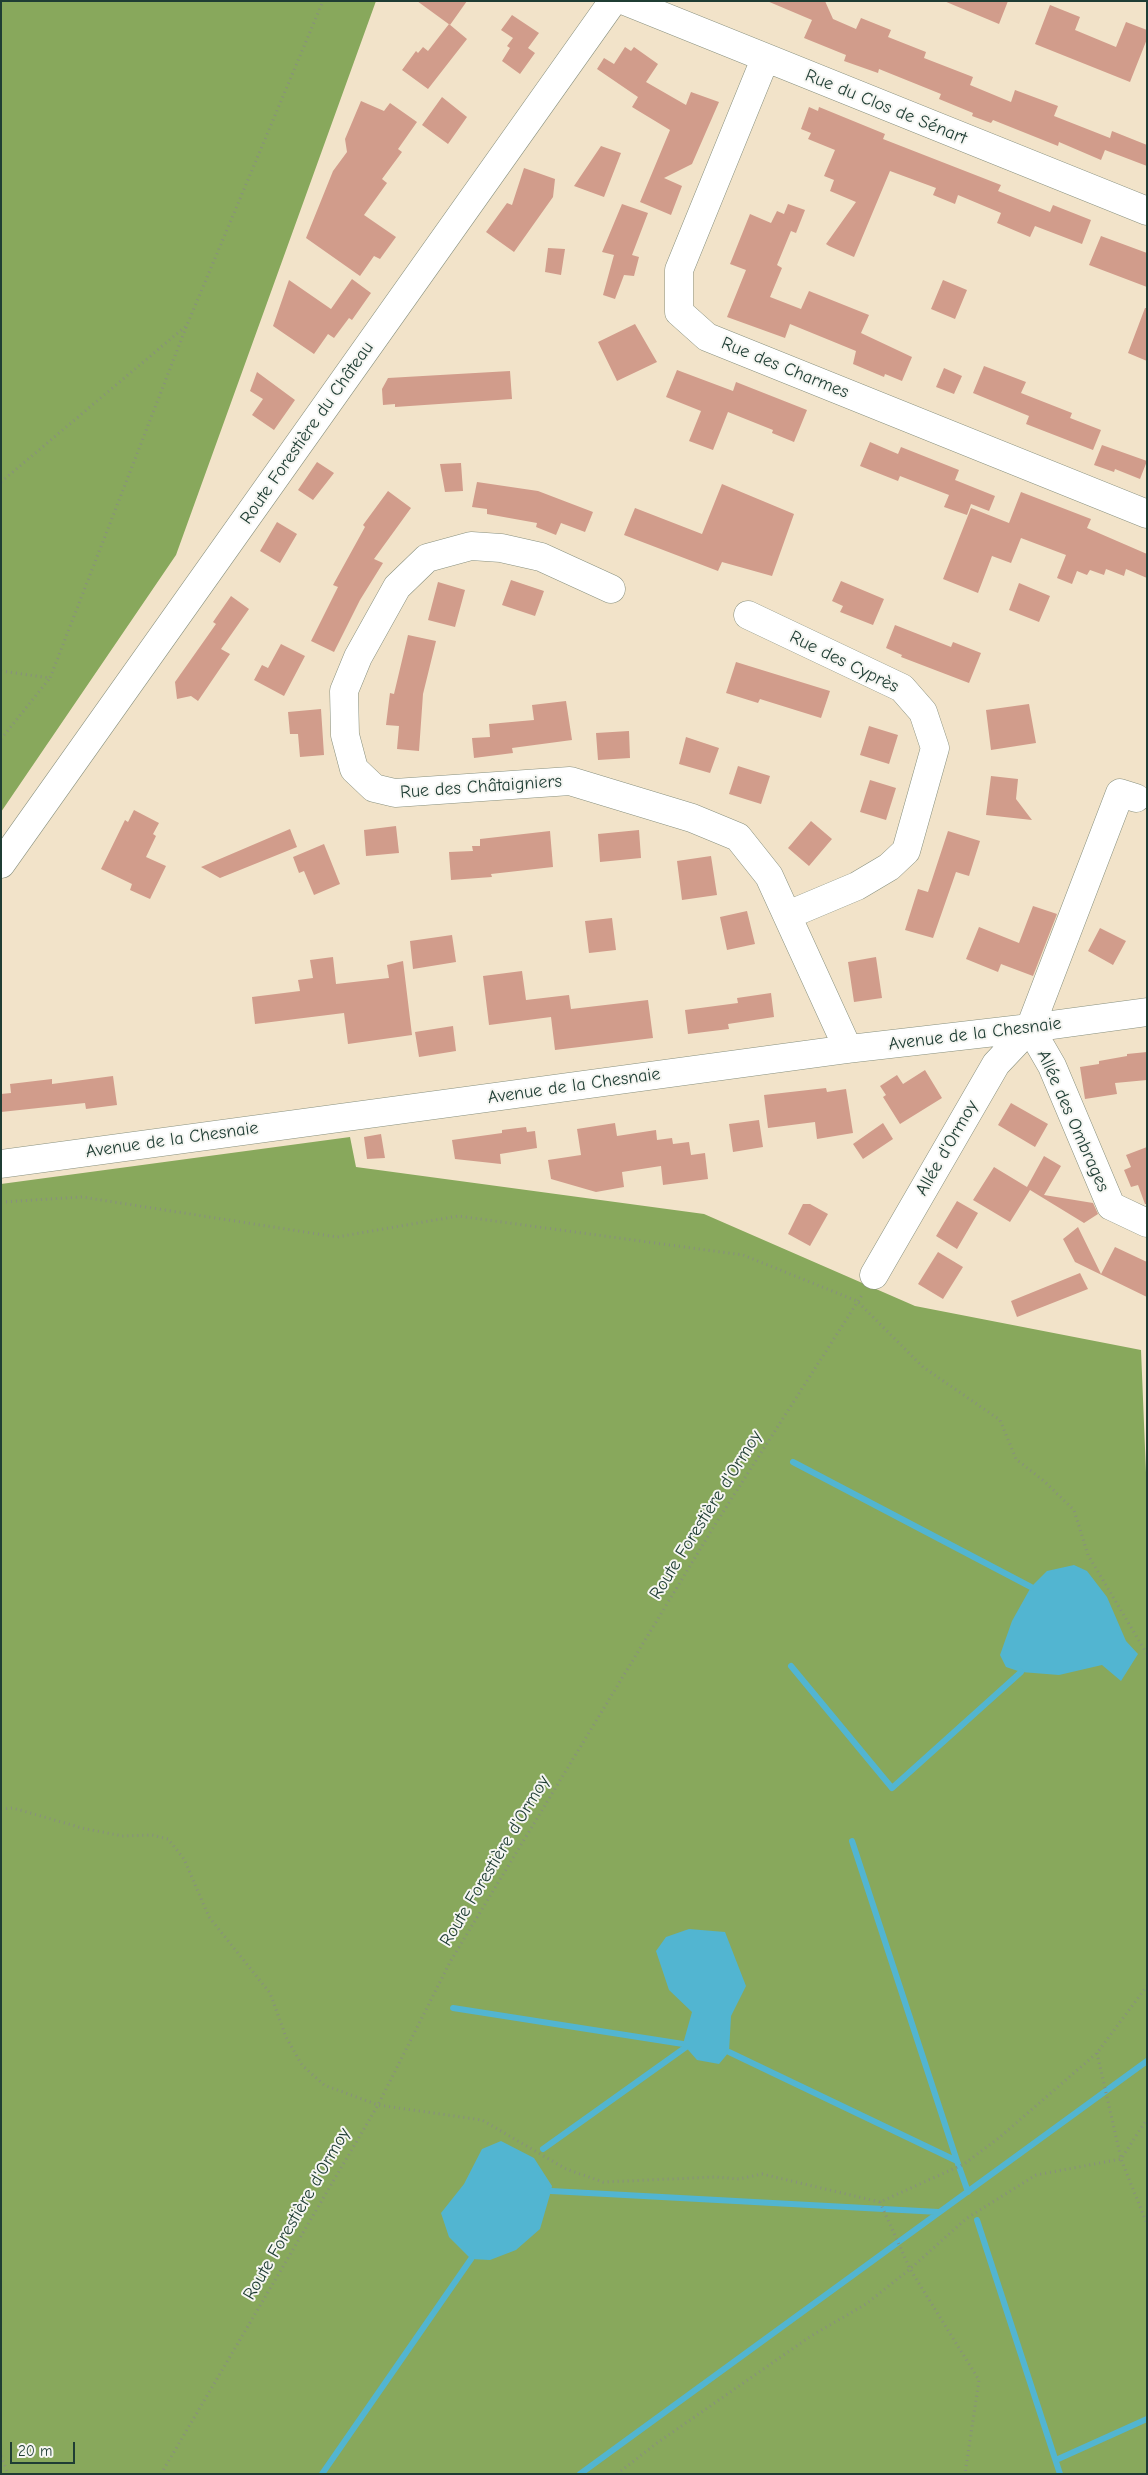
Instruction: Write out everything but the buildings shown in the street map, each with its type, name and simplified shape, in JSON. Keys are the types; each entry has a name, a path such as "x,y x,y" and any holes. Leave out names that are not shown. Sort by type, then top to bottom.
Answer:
{"street":[{"name":"Route Forestière du Château","path":"1,864 613,1"},
{"name":"Rue du Clos de Sénart","path":"626,1 765,59 1147,211"},
{"name":"Rue des Charmes","path":"765,59 679,270 679,312 707,337 1147,514"},
{"name":"Rue des Châtaigniers","path":"611,589 541,557 501,548 471,546 426,558 396,587 358,657 344,691 345,735 354,769 374,788 395,793 570,781 692,818 738,837 769,876 848,1049"},
{"name":"Rue des Cyprès","path":"748,615 902,688 923,712 936,748 906,851 889,867 857,886 788,915"},
{"path":"1030,1028 1120,793 1136,798"},
{"name":"Avenue de la Chesnaie","path":"1,1164 848,1049 1030,1028 1147,1012"},
{"name":"Allée des Ombrages","path":"1030,1028 1052,1066 1111,1206 1147,1223"},
{"name":"Allée d'Ormoy","path":"874,1275 996,1064 1030,1028"}],"path":[{"path":"1,739 50,678 187,325 323,1"},
{"path":"1,482 187,325"},
{"path":"1,671 50,678"},
{"path":"1,1202 82,1197 337,1237 458,1216 743,1255 858,1301 923,1367 1000,1420 1016,1459 1045,1482 1074,1510 1088,1555 1147,1654"},
{"name":"Route Forestière d'Ormoy","path":"161,2474 378,2105 450,1962 716,1524 874,1275"},
{"path":"1,1809 13,1808 82,1828 122,1836 152,1835 168,1839 184,1859 209,1917 270,1993 286,2037 302,2064 324,2085 378,2105 482,2120 566,2169 603,2182 716,2177 739,2179 762,2174 880,2202 964,2164 1007,2131 1097,2053 1147,1986"},
{"path":"1097,2053 1121,2159 1147,2224"},
{"path":"618,2474 657,2443 803,2342 866,2304 910,2270 967,2218 1036,2175 1121,2159 1147,2119"},
{"path":"880,2202 910,2270 979,2380 964,2474"},
{"path":"1,2456 8,2474"}],"green space":[{"path":"1,1 376,1 176,555 1,812"},
{"path":"350,1137 356,1167 704,1214 915,1306 1141,1350 1147,1497 1147,2474 1,2474 1,1184"}],"water":[{"path":"1074,1565 1087,1571 1107,1597 1126,1641 1138,1654 1121,1681 1102,1665 1059,1675 1021,1672 1006,1667 1000,1655 1012,1621 1031,1587 1047,1571"},
{"path":"689,1929 725,1932 746,1986 731,2016 729,2052 719,2064 697,2060 683,2044 692,2012 669,1990 656,1951 666,1937"},
{"path":"501,2141 534,2158 552,2186 551,2191 540,2229 516,2250 490,2260 471,2259 449,2237 441,2213 464,2184 482,2149"}],"waterway":[{"path":"793,1462 1031,1587"},
{"path":"791,1666 892,1788 1021,1672"},
{"path":"852,1841 957,2161"},
{"path":"453,2008 683,2044"},
{"path":"543,2149 686,2047"},
{"path":"729,2052 957,2161 968,2192"},
{"path":"580,2474 1147,2061"},
{"path":"551,2191 939,2212"},
{"path":"977,2220 1060,2474"},
{"path":"322,2474 471,2259"},
{"path":"1056,2460 1147,2419"}]}
